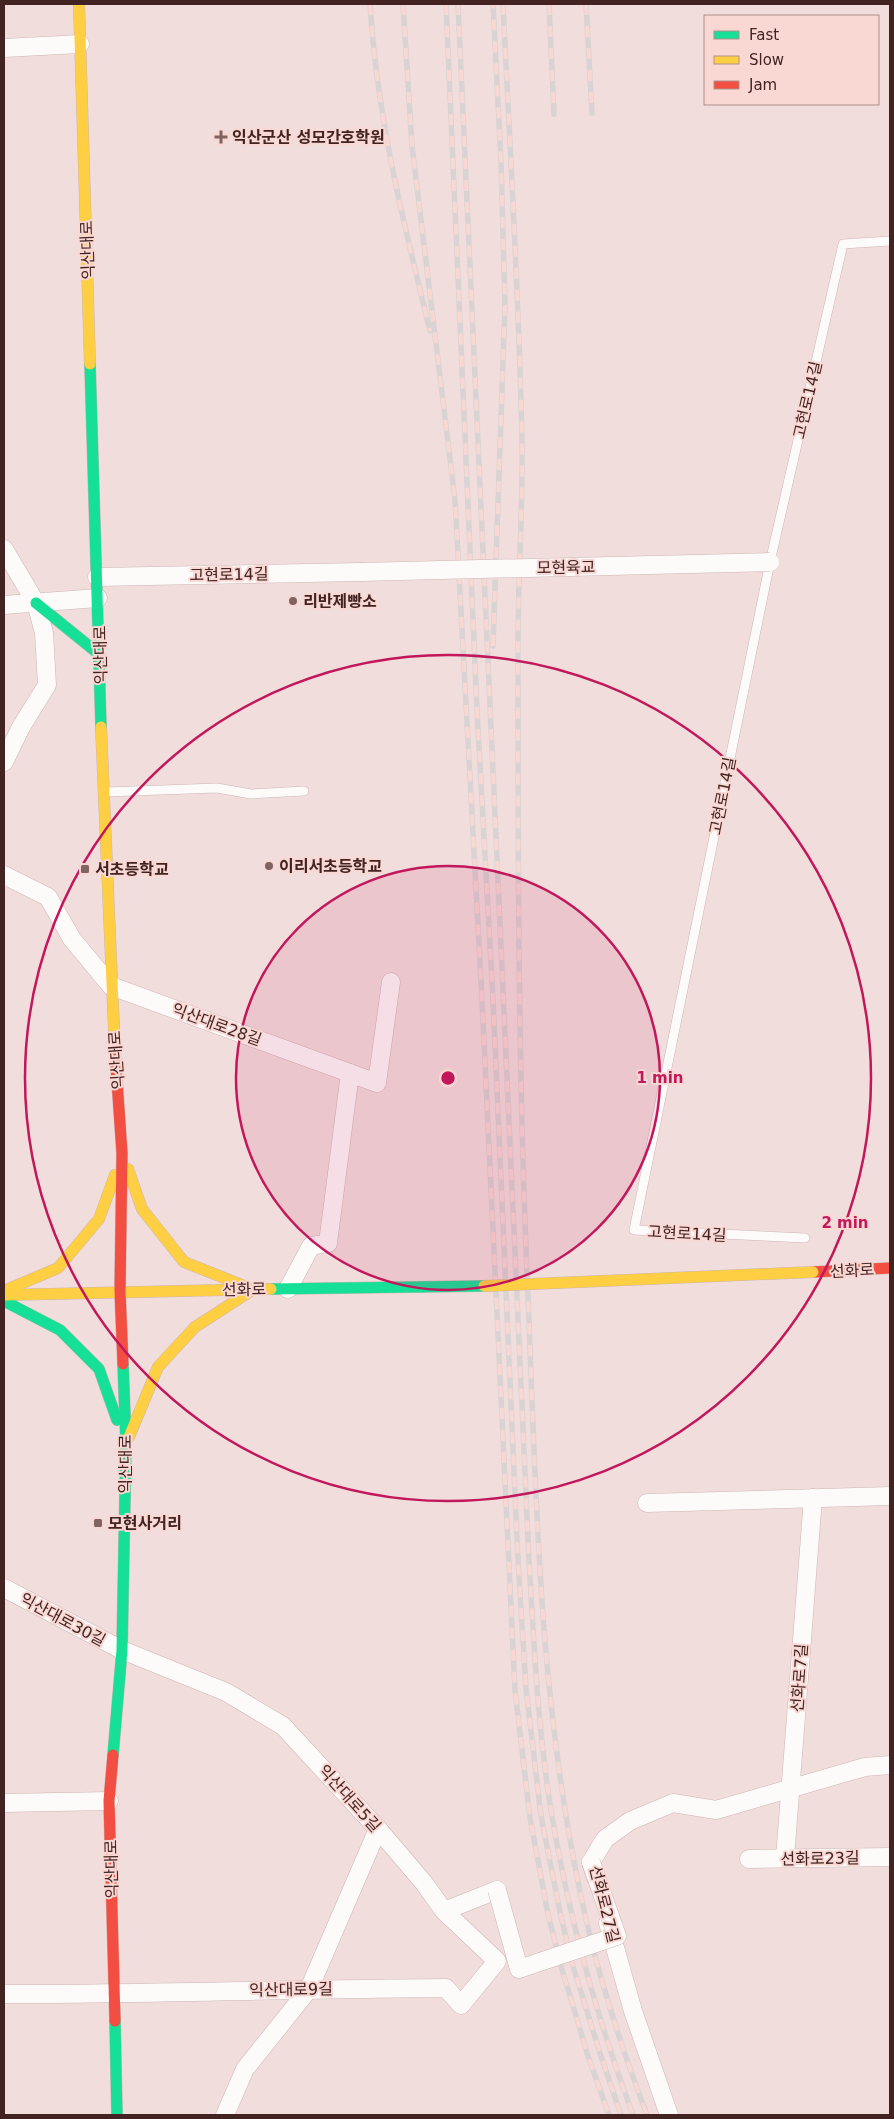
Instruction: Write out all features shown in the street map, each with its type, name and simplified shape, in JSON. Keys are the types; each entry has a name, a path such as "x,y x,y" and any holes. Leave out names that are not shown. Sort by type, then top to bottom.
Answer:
{"street":[{"name":"익산대로","path":"79,4 103,792 111,986 122,1153 120,1291 126,1444 122,1650 109,1801 117,2115"},
{"path":"4,48 80,44"},
{"path":"4,549 36,603 44,633 47,685 21,727 4,762"},
{"name":"모현육교","path":"361,572 770,562"},
{"name":"고현로14길","path":"97,577 361,572"},
{"path":"4,605 98,598"},
{"path":"36,603 100,655"},
{"path":"4,875 48,896 72,939 111,986"},
{"name":"익산대로28길","path":"111,986 377,1083 391,982"},
{"path":"288,1289 311,1246 328,1243 350,1073"},
{"path":"122,1153 142,1210 184,1262 254,1289"},
{"path":"4,1291 58,1268 100,1219 122,1153"},
{"name":"선화로","path":"4,1295 120,1291 484,1286 890,1268"},
{"path":"126,1444 158,1367 195,1327 254,1289"},
{"path":"4,1301 60,1330 99,1369 126,1444"},
{"path":"646,1502 890,1496"},
{"name":"선화로7길","path":"785,1858 813,1498"},
{"name":"익산대로30길","path":"4,1588 122,1650"},
{"name":"익산대로5길","path":"122,1650 226,1692 283,1726 378,1829 424,1883 444,1911 497,1961 461,2005"},
{"name":"선화로27길","path":"669,2115 634,2011 592,1862 605,1839 630,1821 673,1803 716,1810 865,1768 890,1765"},
{"path":"4,1803 109,1801"},
{"path":"224,2115 245,2069 309,1988 378,1829"},
{"name":"선화로23길","path":"749,1859 890,1857"},
{"path":"444,1911 497,1890 519,1970 617,1936 592,1862"},
{"name":"익산대로9길","path":"4,1994 113,1994 309,1988 446,1988 461,2005"}],"lane":[{"name":"고현로14길","path":"805,1238 634,1230 770,562 843,244 890,241"},
{"path":"103,792 217,788 251,794 304,791"}],"railway":[{"path":"370,4 373,46 392,169 430,331"},
{"path":"403,4 412,146 455,500 482,1000 515,1690 530,1818 548,1914 561,1966 588,2056 609,2115"},
{"path":"446,4 477,710 493,1000 518,1561 526,1688 541,1816 560,1912 572,1963 621,2115"},
{"path":"458,4 529,1560 537,1688 547,1784 567,1892 596,2005 633,2115"},
{"path":"493,4 501,163 505,305 493,646"},
{"path":"503,4 521,386 522,492 518,644 520,1051 537,1523 542,1600 548,1676 557,1751 582,1901 610,2009 647,2115"},
{"path":"549,4 554,114"},
{"path":"586,4 592,113"}],"traffic: fast":[{"path":"90,364 101,727"},
{"path":"36,603 100,655"},
{"path":"271,1289 484,1286"},
{"path":"4,1301 60,1330 99,1369 117,1420"},
{"path":"113,1755 122,1650 126,1443 123,1364"},
{"path":"115,2021 117,2115"}],"traffic: slow":[{"path":"79,4 90,364"},
{"path":"101,727 115,1052"},
{"path":"128,1169 142,1209 184,1262 242,1285"},
{"path":"6,1290 58,1268 99,1219 115,1175"},
{"path":"484,1286 813,1272"},
{"path":"129,1437 158,1367 195,1327 254,1289"},
{"path":"4,1295 271,1289"}],"traffic: jam":[{"path":"115,1052 122,1153 120,1291 123,1364"},
{"path":"813,1272 890,1268"},
{"path":"113,1755 109,1801 115,2021"}],"place":[{"name":"익산군산 성모간호학원","path":"221,137"},
{"name":"리반제빵소","path":"293,601"},
{"name":"이리서초등학교","path":"269,866"},
{"name":"서초등학교","path":"85,869"},
{"name":"모현사거리","path":"98,1523"}]}
